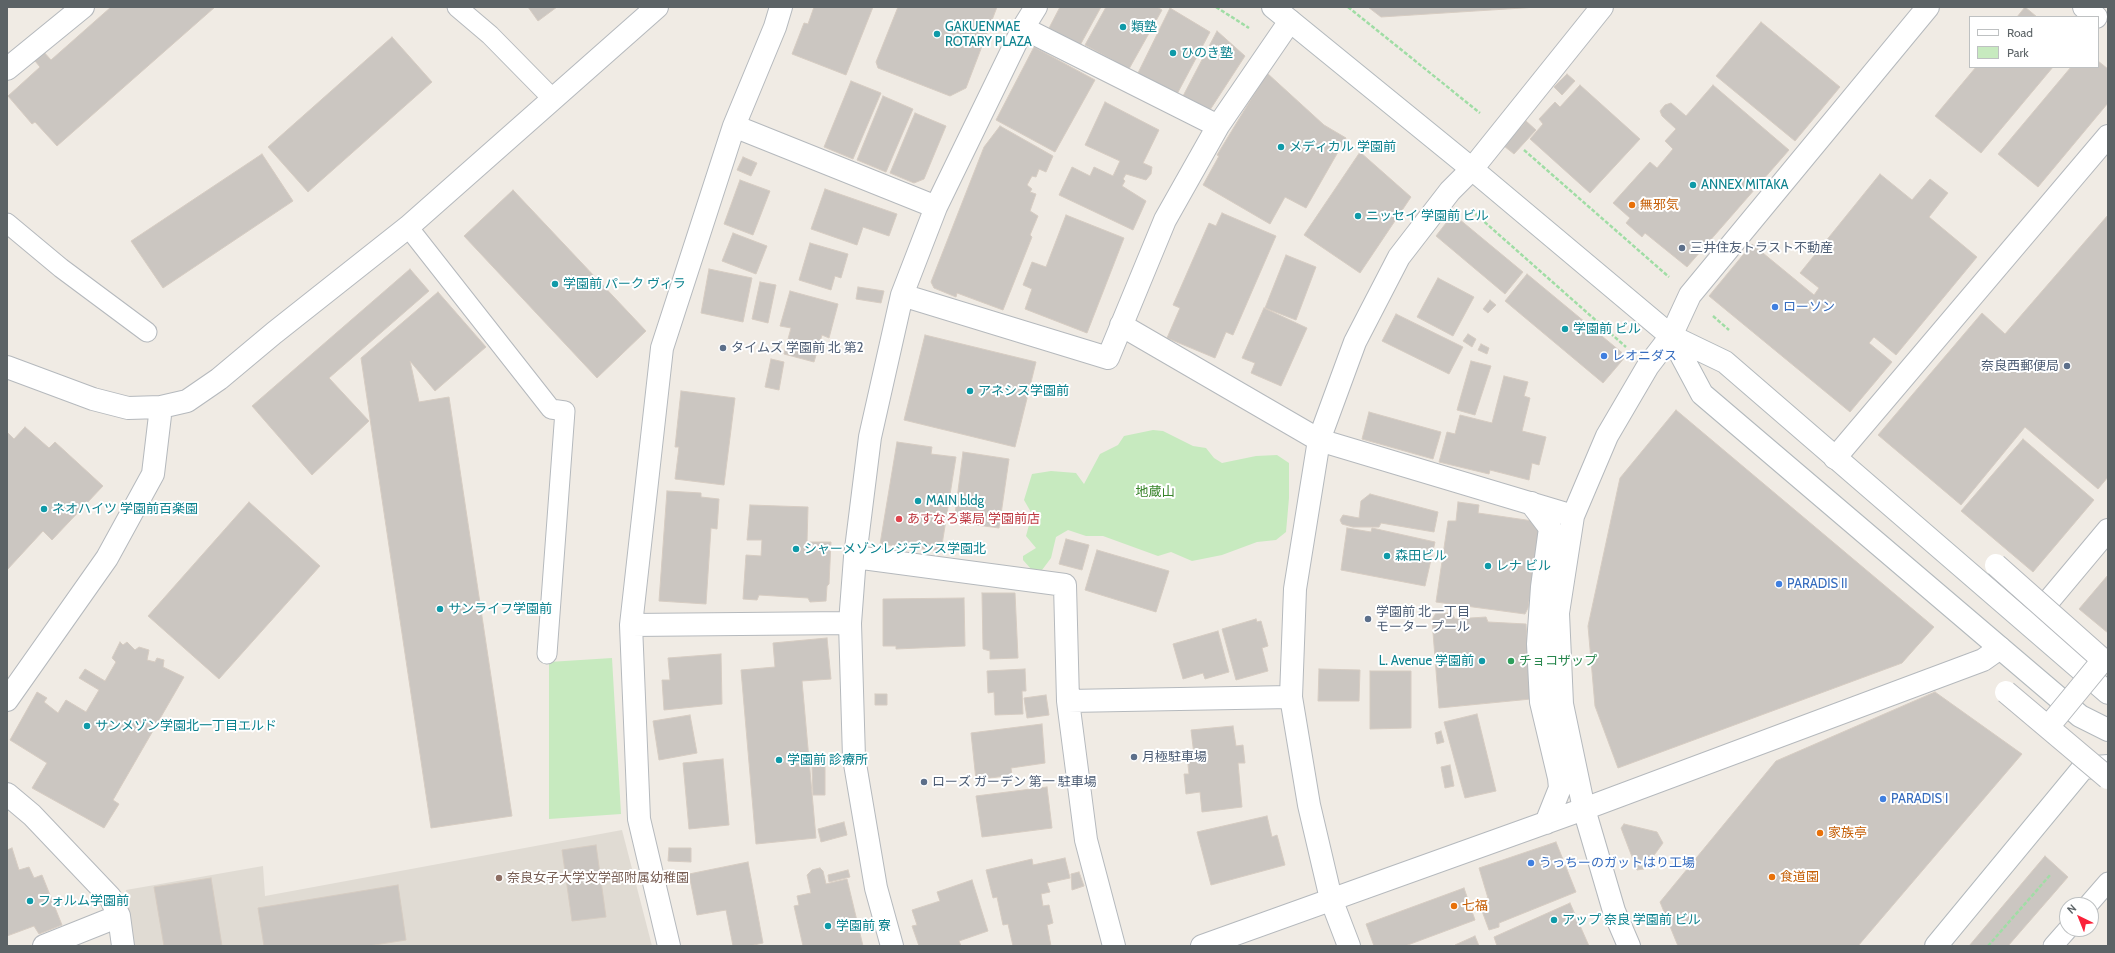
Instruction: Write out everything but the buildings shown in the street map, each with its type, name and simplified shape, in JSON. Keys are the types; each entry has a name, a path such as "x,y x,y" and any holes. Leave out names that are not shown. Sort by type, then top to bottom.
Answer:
{"street":[{"path":"7,69 83,7"},
{"path":"7,367 93,399 128,408 161,407 186,401 219,379 274,333 408,227 552,98 657,7"},
{"path":"669,946 639,819 631,625 662,348 734,126 776,26 781,7"},
{"path":"892,946 876,888 854,758 850,623 855,557 870,437 902,295 936,206 1023,28 1036,7"},
{"path":"1273,7 1472,169 1671,336 1725,362 2108,693"},
{"path":"1349,946 1331,899 1309,805 1291,697 1295,589 1319,440 1355,342 1399,257 1450,191 1472,169 1602,7"},
{"path":"1629,946 1614,911 1584,809 1562,704 1558,613 1573,516 1607,436 1648,366 1671,336 1690,295 1928,7"},
{"path":"2084,7 2095,16"},
{"path":"2099,20 2108,27"},
{"path":"902,295 1108,358 1165,220 1218,126 1290,21"},
{"path":"1023,28 1218,126"},
{"path":"734,126 936,206"},
{"path":"1835,458 2108,136"},
{"path":"1121,325 1319,440 1573,516"},
{"path":"1671,336 1702,394 2080,716 2108,730"},
{"path":"7,700 107,558 153,474 161,407"},
{"path":"1531,503 1550,528 1542,587 1538,644 1541,702 1560,788 1546,823"},
{"path":"2029,624 2108,530"},
{"path":"855,557 1065,585 1068,701 1086,840 1114,946"},
{"path":"1996,565 2106,662 2048,726"},
{"path":"631,625 850,623"},
{"path":"1202,946 1546,823 1983,660 2000,648"},
{"path":"2006,692 2108,778"},
{"path":"1068,701 1291,697"},
{"path":"1936,946 2082,768 2108,766"},
{"path":"7,794 32,815 110,897 119,916 123,946"},
{"path":"44,946 119,916"}],"lane":[{"path":"457,7 490,35 552,98"},
{"path":"7,223 61,268 147,332"},
{"path":"408,227 551,409 565,411 547,654"},
{"path":"2095,897 2108,882"},
{"path":"2053,946 2061,937"}],"path":[{"path":"1216,7 1275,44"},
{"path":"1450,191 1648,366"},
{"path":"1988,946 2051,874"}],"shaded area":[{"name":"奈良女子大学文学部附属幼稚園","path":"622,830 652,946 134,946 126,890 263,866 265,896"}],"green space":[{"name":"地蔵山","path":"1153,430 1163,431 1193,446 1206,448 1214,458 1222,463 1256,456 1277,455 1289,463 1289,498 1286,532 1276,540 1257,542 1222,555 1192,561 1171,552 1158,556 1103,536 1086,536 1068,530 1056,537 1051,558 1042,570 1031,569 1023,560 1023,556 1036,548 1026,536 1032,514 1024,500 1032,474 1051,471 1076,473 1084,484 1100,454 1118,445 1124,436"},
{"path":"612,658 621,814 549,819 549,662"}],"place":[{"name":"類塾","path":"1123,27"},
{"name":"GAKUENMAE ROTARY PLAZA","path":"937,34"},
{"name":"ひのき塾","path":"1173,53"},
{"name":"メディカル 学園前","path":"1281,147"},
{"name":"ANNEX MITAKA","path":"1693,185"},
{"name":"無邪気","path":"1632,205"},
{"name":"ニッセイ 学園前 ビル","path":"1358,216"},
{"name":"三井住友トラスト不動産","path":"1682,248"},
{"name":"学園前 パーク ヴィラ","path":"555,284"},
{"name":"ローソン","path":"1775,307"},
{"name":"学園前 ビル","path":"1565,329"},
{"name":"タイムズ 学園前 北 第2","path":"723,348"},
{"name":"レオニダス","path":"1604,356"},
{"name":"奈良西郵便局","path":"2067,366"},
{"name":"アネシス学園前","path":"970,391"},
{"name":"MAIN bldg","path":"918,501"},
{"name":"ネオハイツ 学園前百楽園","path":"44,509"},
{"name":"あすなろ薬局 学園前店","path":"899,519"},
{"name":"シャーメゾンレジデンス学園北","path":"796,549"},
{"name":"森田ビル","path":"1387,556"},
{"name":"レナ ビル","path":"1488,566"},
{"name":"PARADIS II","path":"1779,584"},
{"name":"サンライフ学園前","path":"440,609"},
{"name":"学園前 北一丁目 モーター プール","path":"1368,619"},
{"name":"L. Avenue 学園前","path":"1482,661"},
{"name":"チョコザップ","path":"1511,661"},
{"name":"サンメゾン学園北一丁目エルド","path":"87,726"},
{"name":"月極駐車場","path":"1134,757"},
{"name":"学園前 診療所","path":"779,760"},
{"name":"ローズ ガーデン 第一 駐車場","path":"924,782"},
{"name":"PARADIS I","path":"1883,799"},
{"name":"家族亭","path":"1820,833"},
{"name":"うっちーのガットはり工場","path":"1531,863"},
{"name":"食道園","path":"1772,877"},
{"name":"奈良女子大学文学部附属幼稚園","path":"499,878"},
{"name":"フォルム学園前","path":"30,901"},
{"name":"七福","path":"1454,906"},
{"name":"アップ 奈良 学園前 ビル","path":"1554,920"},
{"name":"学園前 寮","path":"828,926"}]}
